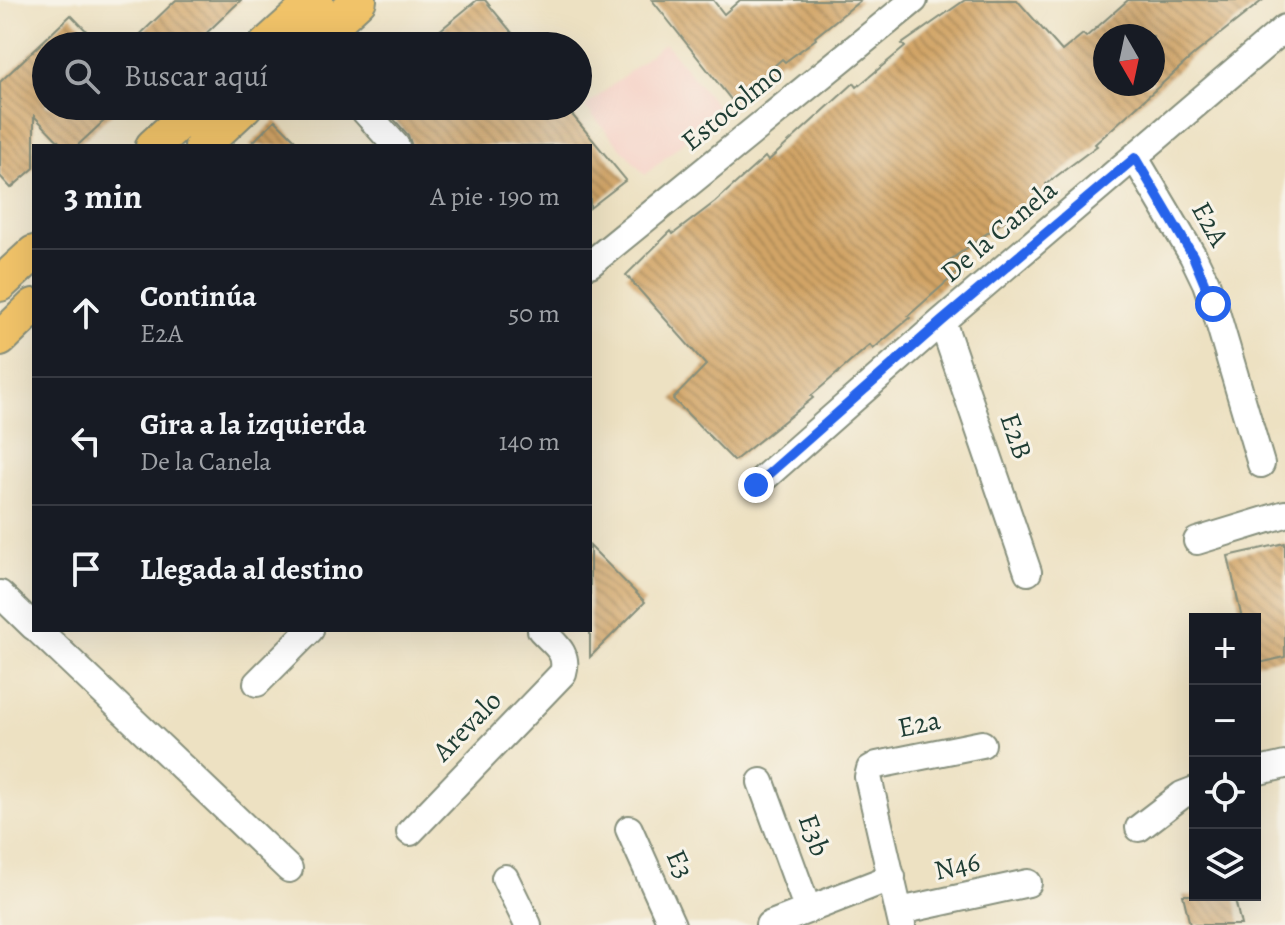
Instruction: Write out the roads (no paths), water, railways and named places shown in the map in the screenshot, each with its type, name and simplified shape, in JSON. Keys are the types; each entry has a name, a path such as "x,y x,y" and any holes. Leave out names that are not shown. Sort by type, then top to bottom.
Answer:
{"main road":[{"path":"281,32 316,0"},
{"path":"324,32 359,0"},
{"path":"155,144 182,120"},
{"path":"204,144 230,120"},
{"path":"0,284 32,255"},
{"path":"0,339 32,308"}],"street":[{"name":"Estocolmo","path":"592,262 914,0"},
{"name":"De la Canela","path":"756,485 942,321 1285,28"},
{"path":"373,120 394,144"},
{"name":"E2A","path":"1135,158 1206,283 1261,464"},
{"name":"E2B","path":"942,321 1028,572"},
{"path":"1197,541 1285,514"},
{"path":"0,594 32,624"},
{"path":"40,632 289,869"},
{"path":"257,683 308,632"},
{"name":"Arevalo","path":"410,832 563,673 564,655 543,632"},
{"name":"E2a","path":"892,877 868,777 870,769 982,744"},
{"path":"1261,771 1285,765"},
{"name":"E3b","path":"761,782 808,910"},
{"path":"1139,828 1189,792"},
{"name":"E3","path":"629,829 672,925"},
{"path":"769,925 892,877 901,918"},
{"path":"505,878 528,925"},
{"name":"N46","path":"901,918 1028,883"}]}
